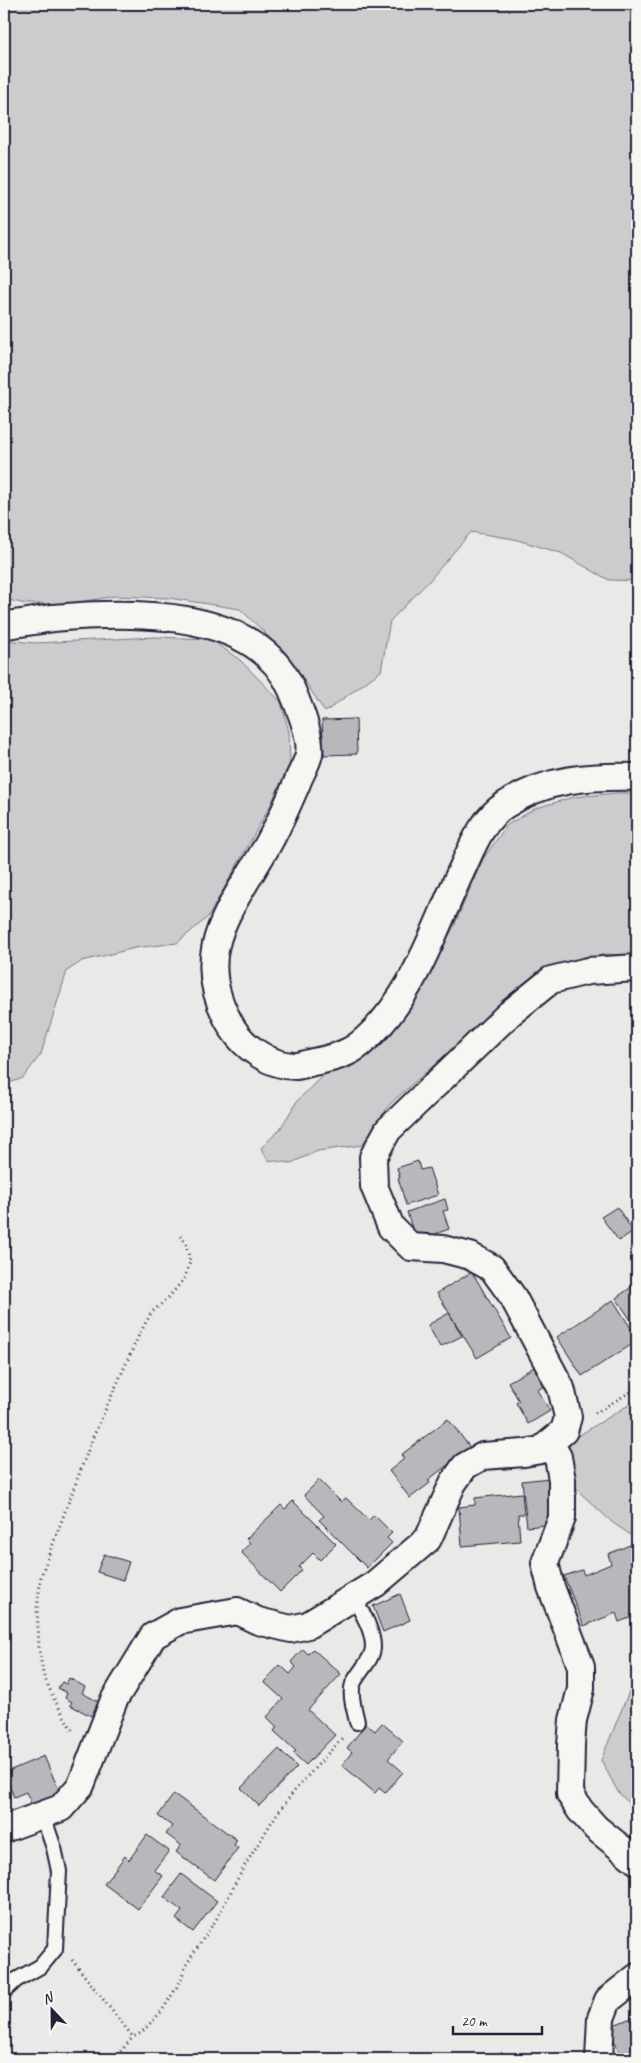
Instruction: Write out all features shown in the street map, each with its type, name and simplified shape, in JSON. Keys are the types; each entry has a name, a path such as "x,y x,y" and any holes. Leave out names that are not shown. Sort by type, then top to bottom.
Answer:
{"street":[{"path":"4,625 54,618 122,615 165,617 208,625 246,639 269,656 288,681 303,714 309,752 289,801 266,848 221,923 214,952 213,980 222,1011 240,1041 268,1060 294,1066 333,1059 358,1046 388,1014 415,974 479,832 502,807 539,788 575,778 637,777"},
{"path":"4,1829 61,1808 81,1785 114,1700 153,1636 180,1621 237,1612 258,1621 291,1629 308,1625 375,1584 428,1539 453,1483 465,1466 483,1456 541,1450 557,1437 568,1417 561,1388 513,1296 492,1268 470,1256 443,1250 411,1247 391,1227 374,1186 373,1157 388,1130 510,1014 552,980 588,971 637,968"},
{"path":"557,1437 562,1480 562,1518 545,1563 554,1596 581,1666 580,1689 573,1720 570,1794 580,1810 596,1828 637,1861"},
{"path":"599,2059 601,2018 608,2000 637,1977"}],"lane":[{"path":"353,1596 370,1629 373,1648 353,1685 352,1698 357,1722"},
{"path":"4,1991 16,1980 41,1966 55,1949 60,1871 43,1816"}],"path":[{"path":"89,1761 54,1699 43,1674 39,1648 37,1609 41,1576 92,1437 139,1335 151,1314 184,1279 190,1262 186,1242 180,1236"},
{"path":"557,1437 637,1388"},
{"path":"114,2059 132,2037 141,2033 162,2011 180,1982 186,1965 217,1918 245,1865 276,1815 295,1790 357,1722"},
{"path":"55,1949 71,1958 132,2037"}],"shaded area":[{"path":"4,4 637,4 637,581 609,580 561,553 514,539 471,532 429,581 390,621 381,671 325,712 294,665 240,609 169,598 115,596 69,604 26,604 4,599"},
{"path":"154,637 210,639 240,660 281,702 289,732 290,763 270,806 208,917 177,943 135,948 82,961 67,971 41,1054 23,1078 4,1085 4,640 36,643"},
{"path":"637,793 637,956 606,954 561,966 527,983 390,1104 362,1145 318,1151 291,1163 268,1160 261,1148 280,1129 297,1101 323,1075 351,1067 391,1035 422,987 454,926 483,859 507,825 536,808 574,797"},
{"path":"637,1400 637,1539 613,1523 577,1490 568,1442"},
{"path":"637,1672 637,1812 618,1792 601,1760"}],"building":[{"path":"356,719 357,754 324,755 322,720"},
{"path":"418,1161 420,1170 429,1168 438,1195 406,1205 397,1168"},
{"path":"445,1199 448,1210 443,1211 449,1229 416,1241 407,1212"},
{"path":"617,1207 633,1231 619,1241 601,1217"},
{"path":"472,1272 511,1338 477,1358 437,1293"},
{"path":"637,1283 637,1329 616,1298"},
{"path":"613,1300 636,1336 631,1339 634,1343 582,1376 557,1337"},
{"path":"449,1313 462,1336 440,1347 428,1325"},
{"path":"536,1366 547,1385 537,1390 550,1411 528,1424 516,1403 519,1401 508,1382"},
{"path":"448,1419 472,1450 462,1454 428,1480 430,1483 410,1498 389,1471 404,1459 401,1455"},
{"path":"550,1478 554,1524 527,1527 522,1481"},
{"path":"319,1480 341,1502 346,1498 369,1520 374,1515 392,1533 387,1538 392,1543 367,1568 319,1520 324,1516 304,1495"},
{"path":"522,1493 524,1514 518,1514 520,1541 462,1546 459,1507 475,1505 475,1498"},
{"path":"293,1501 336,1544 320,1560 313,1553 299,1567 302,1570 280,1592 241,1552 250,1543 246,1539 281,1505 285,1509"},
{"path":"630,1545 637,1560 637,1621 635,1616 619,1622 616,1613 584,1626 564,1576 582,1570 584,1575 611,1564 608,1554"},
{"path":"104,1554 129,1562 123,1580 97,1572"},
{"path":"400,1594 410,1620 383,1632 373,1606"},
{"path":"303,1649 308,1654 313,1649 341,1674 308,1710 335,1735 306,1765 293,1753 296,1751 274,1731 277,1727 267,1717 283,1699 264,1682 280,1665 290,1674 296,1667 291,1662"},
{"path":"69,1678 85,1687 82,1693 99,1702 91,1716 70,1705 72,1702 65,1698 67,1693 58,1688 62,1682 66,1684"},
{"path":"382,1723 403,1741 388,1759 403,1772 385,1793 379,1788 375,1793 342,1765 352,1752 347,1748 366,1724 375,1731"},
{"path":"279,1749 297,1767 259,1806 241,1788"},
{"path":"44,1756 60,1793 32,1805 26,1792 14,1797 4,1773"},
{"path":"174,1794 237,1840 234,1845 238,1848 214,1880 176,1852 181,1845 166,1834 172,1826 158,1816"},
{"path":"147,1835 169,1851 154,1870 163,1876 138,1909 104,1884 125,1856 129,1860"},
{"path":"181,1874 217,1901 193,1932 176,1919 182,1911 164,1897"},
{"path":"637,2006 637,2059 622,2059 609,2027 636,2016 633,2008"}]}
